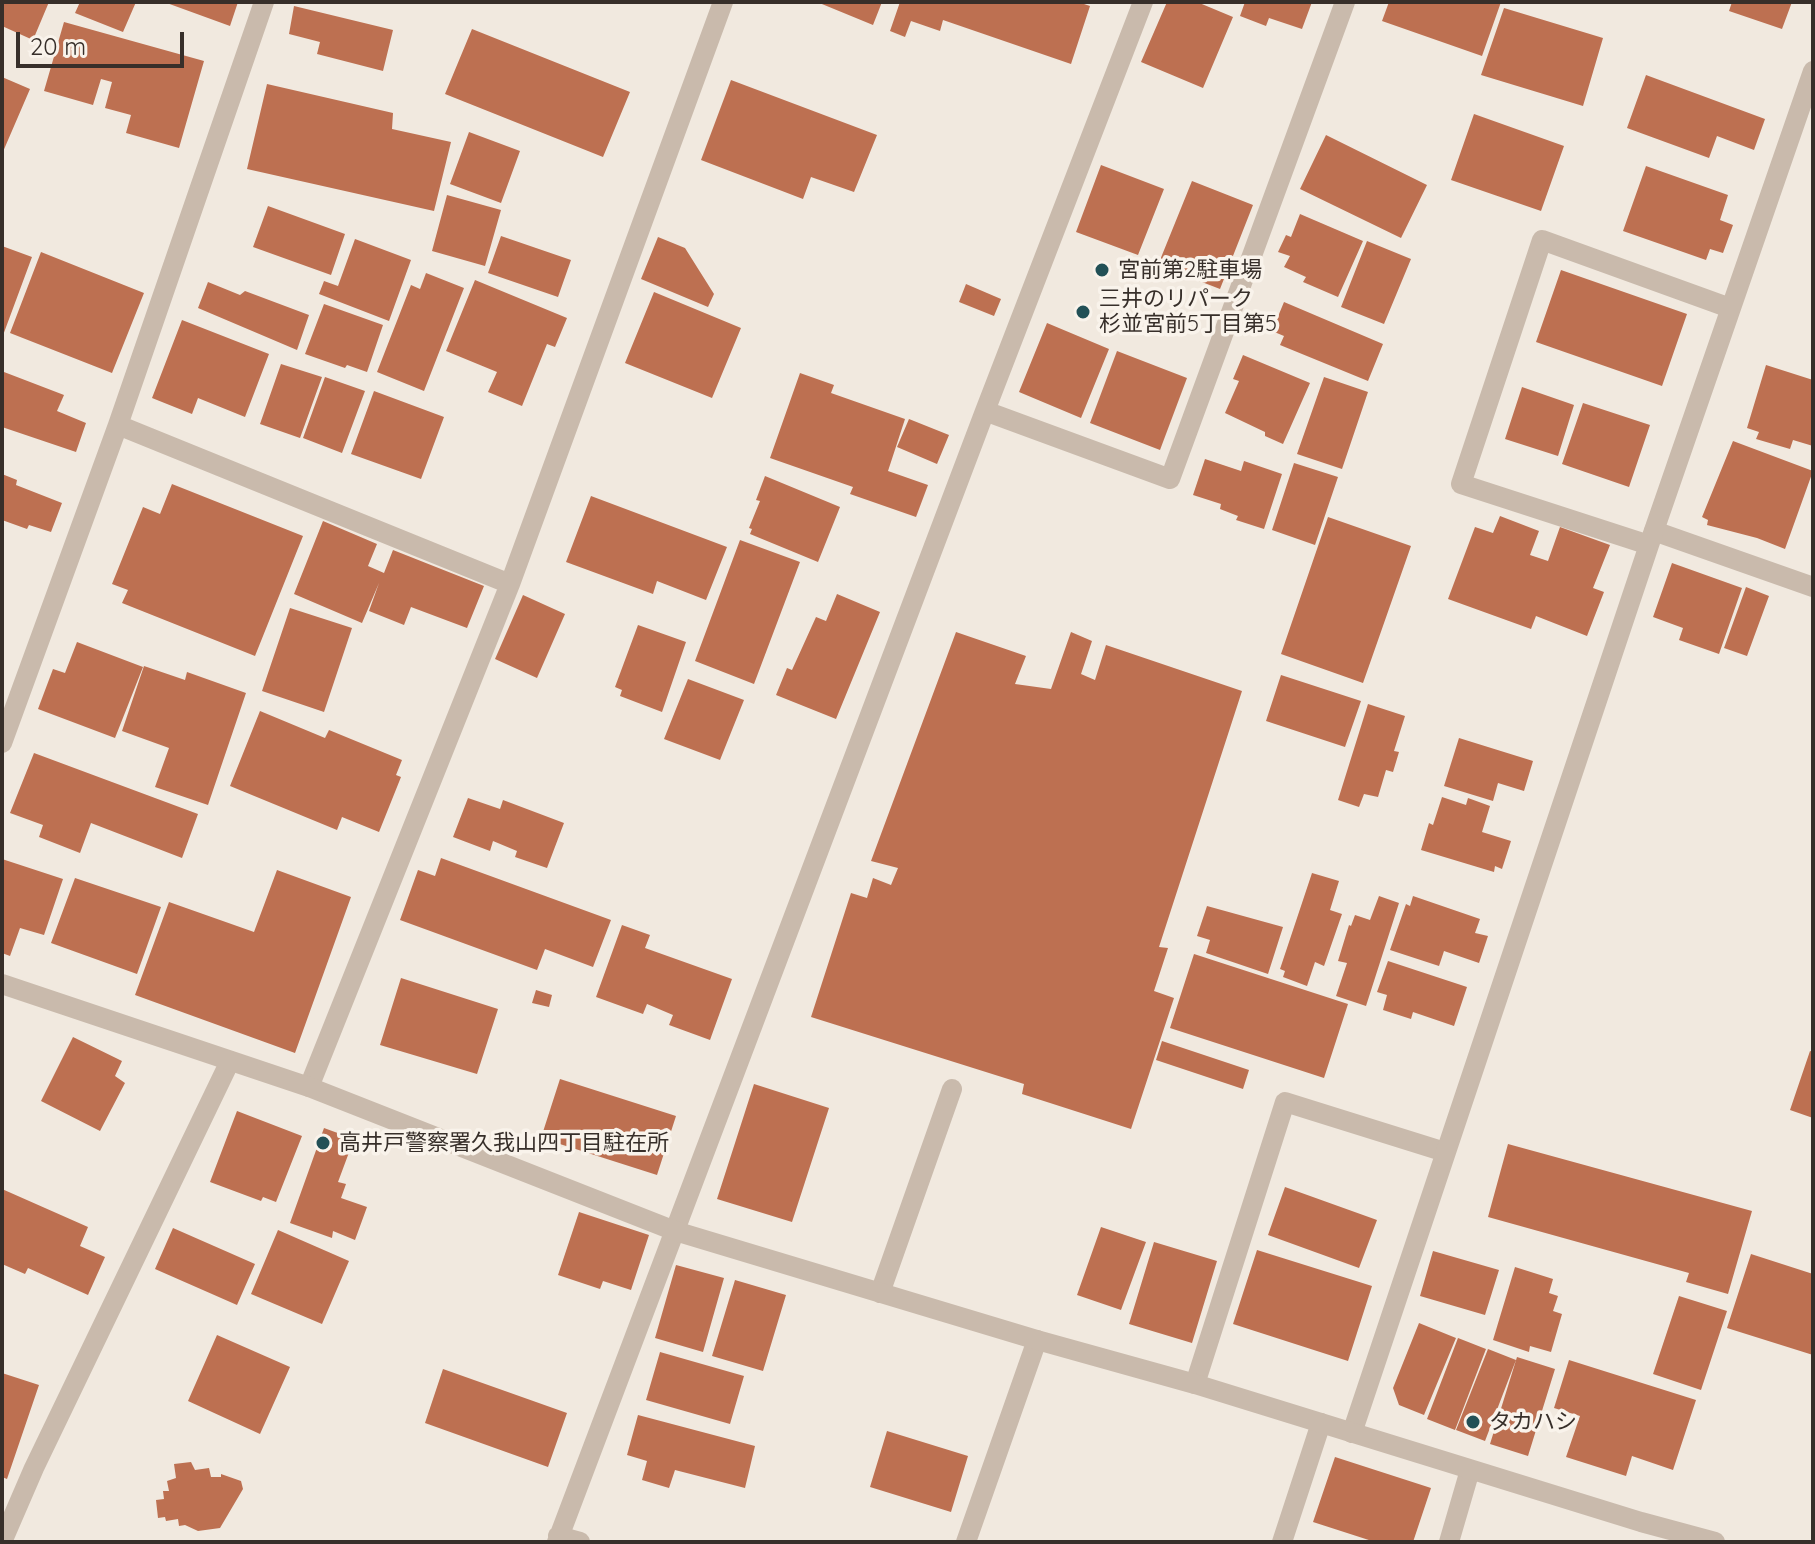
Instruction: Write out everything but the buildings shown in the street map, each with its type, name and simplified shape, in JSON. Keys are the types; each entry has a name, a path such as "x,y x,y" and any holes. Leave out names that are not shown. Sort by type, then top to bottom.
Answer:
{"street":[{"path":"2,743 118,425 264,2"},
{"path":"309,1087 510,584 723,2"},
{"path":"580,1542 558,1539 1143,2"},
{"path":"985,411 1170,479 1345,2"},
{"path":"1352,1433 1651,538 1813,71"},
{"path":"1730,308 1542,240 1461,484 1813,587"},
{"path":"118,425 510,584"},
{"path":"2,984 309,1087 675,1231 1715,1542"},
{"path":"2,1542 34,1468 230,1061"},
{"path":"880,1293 952,1089"},
{"path":"1195,1384 1285,1102 1445,1152"},
{"path":"966,1542 1037,1340"},
{"path":"1282,1542 1321,1423"},
{"path":"1449,1542 1470,1470"}],"place":[{"name":"宮前第2駐車場","path":"1102,270"},
{"name":"三井のリパーク 杉並宮前5丁目第5","path":"1083,312"},
{"name":"高井戸警察署久我山四丁目駐在所","path":"323,1143"},
{"name":"タカハシ","path":"1473,1422"}]}
